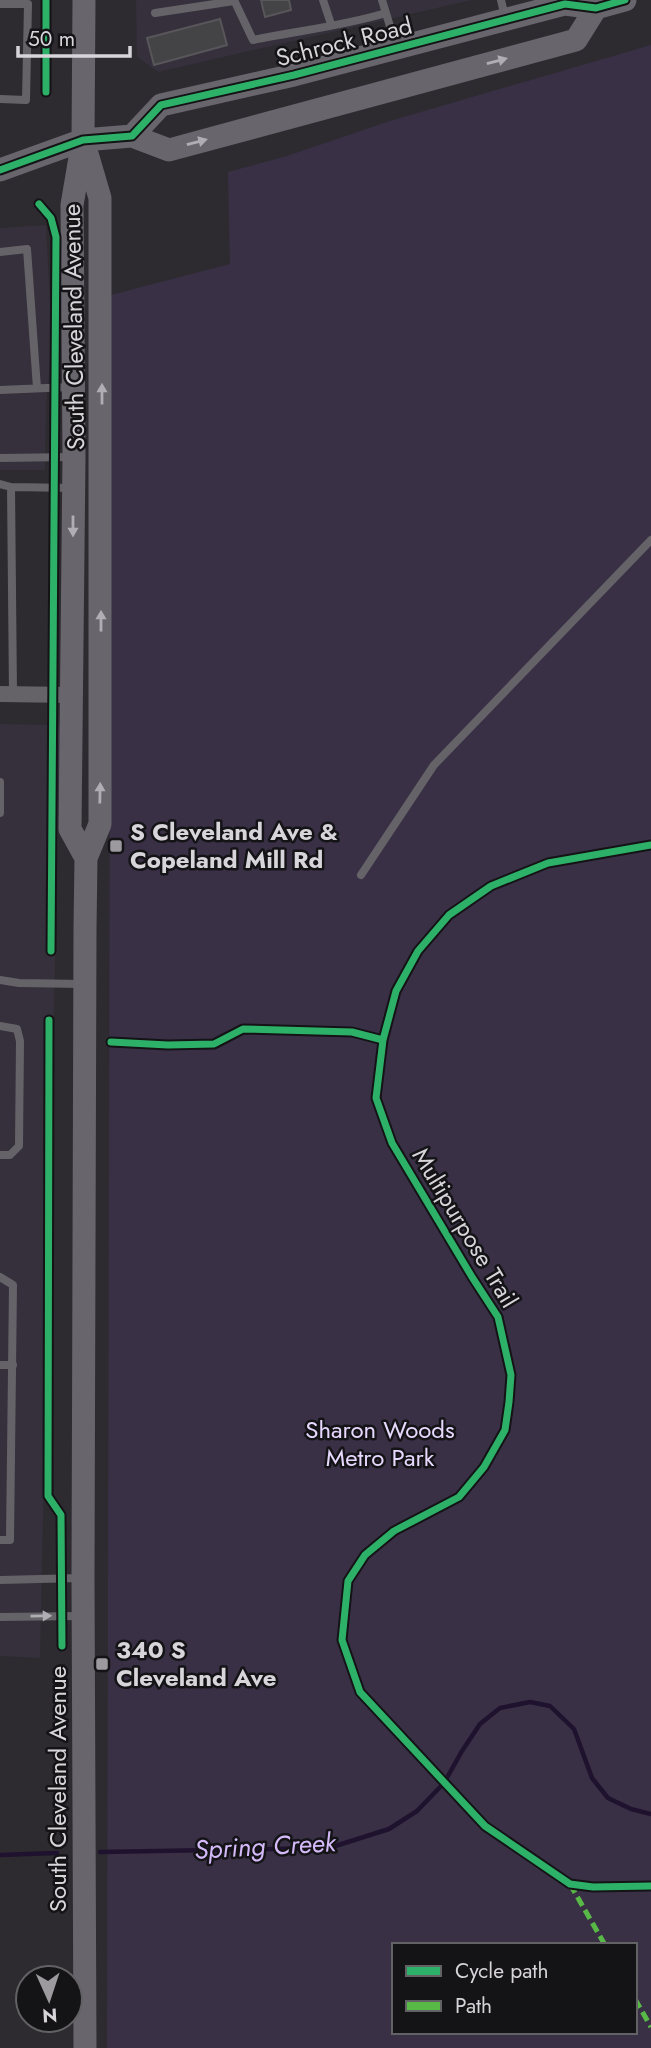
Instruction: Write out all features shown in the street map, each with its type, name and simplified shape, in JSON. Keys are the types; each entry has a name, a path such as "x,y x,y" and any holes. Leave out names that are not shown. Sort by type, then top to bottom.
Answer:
{"main road":[{"path":"83,141 84,0"},
{"name":"Schrock Road","path":"132,136 160,105 397,49 504,10 625,0"},
{"path":"0,170 83,141 132,136 169,150 563,44 576,40 595,4"},
{"name":"South Cleveland Avenue","path":"83,141 72,205 74,457 70,829 86,858"},
{"name":"South Cleveland Avenue","path":"83,141 100,198 102,332 100,824 86,858 83,1578 85,2048"}],"street":[{"path":"7,694 72,695"}],"lane":[{"path":"155,13 234,0 253,40 331,24 349,24 386,13"},
{"path":"323,0 331,24"},
{"path":"382,0 397,49"},
{"path":"0,4 28,2 26,100 0,99"},
{"path":"0,252 27,249 37,388"},
{"path":"0,390 73,387"},
{"path":"0,458 74,457"},
{"path":"0,484 11,487 73,488"},
{"path":"7,694 11,487"},
{"path":"360,875 434,765 651,540"},
{"path":"0,782 0,813"},
{"path":"0,980 19,983 85,984"},
{"path":"0,1026 17,1029 20,1041 19,1146 10,1155 0,1155"},
{"path":"0,1277 13,1284 10,1540 0,1540"},
{"path":"0,1365 13,1365"},
{"path":"0,1580 83,1578"},
{"path":"0,1617 83,1615"}],"shaded area":[{"path":"136,0 472,0 158,72 137,57"},
{"path":"46,225 52,342 46,408 45,470 0,470 0,228"},
{"path":"0,724 60,725 40,1658 0,1656"}],"green space":[{"name":"Sharon Woods Metro Park","path":"651,45 651,2048 107,2048 111,295 230,264 228,172 287,156 390,121"}],"building":[{"path":"261,0 289,0 291,10 265,17"},
{"path":"220,19 227,45 154,65 147,38"}],"waterway":[{"name":"Spring Creek","path":"100,1852 329,1848 389,1829 417,1811 444,1783 480,1724 500,1708 530,1702 550,1706 574,1729 592,1778 608,1798 631,1809 651,1814"},
{"name":"Spring Creek","path":"0,1855 57,1853"}],"marked path":[{"path":"570,1884 604,1943"},
{"path":"637,2002 651,2027"}],"cycle path":[{"path":"46,0 46,92"},
{"path":"0,170 83,140 132,136 161,105 294,75 565,4 596,8 625,0"},
{"path":"39,204 51,218 56,237 51,951"},
{"name":"Multipurpose Trail","path":"651,845 548,863 491,886 449,915 418,951 396,991 383,1040 376,1098 392,1143 498,1317 511,1375 509,1402 505,1430 484,1467 459,1497 394,1531 365,1555 348,1581 342,1640 360,1692 485,1826 570,1884 593,1887 651,1886"},
{"path":"49,1020 48,1496 61,1515 62,1646"},
{"path":"111,1042 214,1044 243,1029 352,1032 383,1040"}],"place":[{"name":"S Cleveland Ave & Copeland Mill Rd","path":"116,846"},
{"name":"340 S Cleveland Ave","path":"102,1664"}]}
